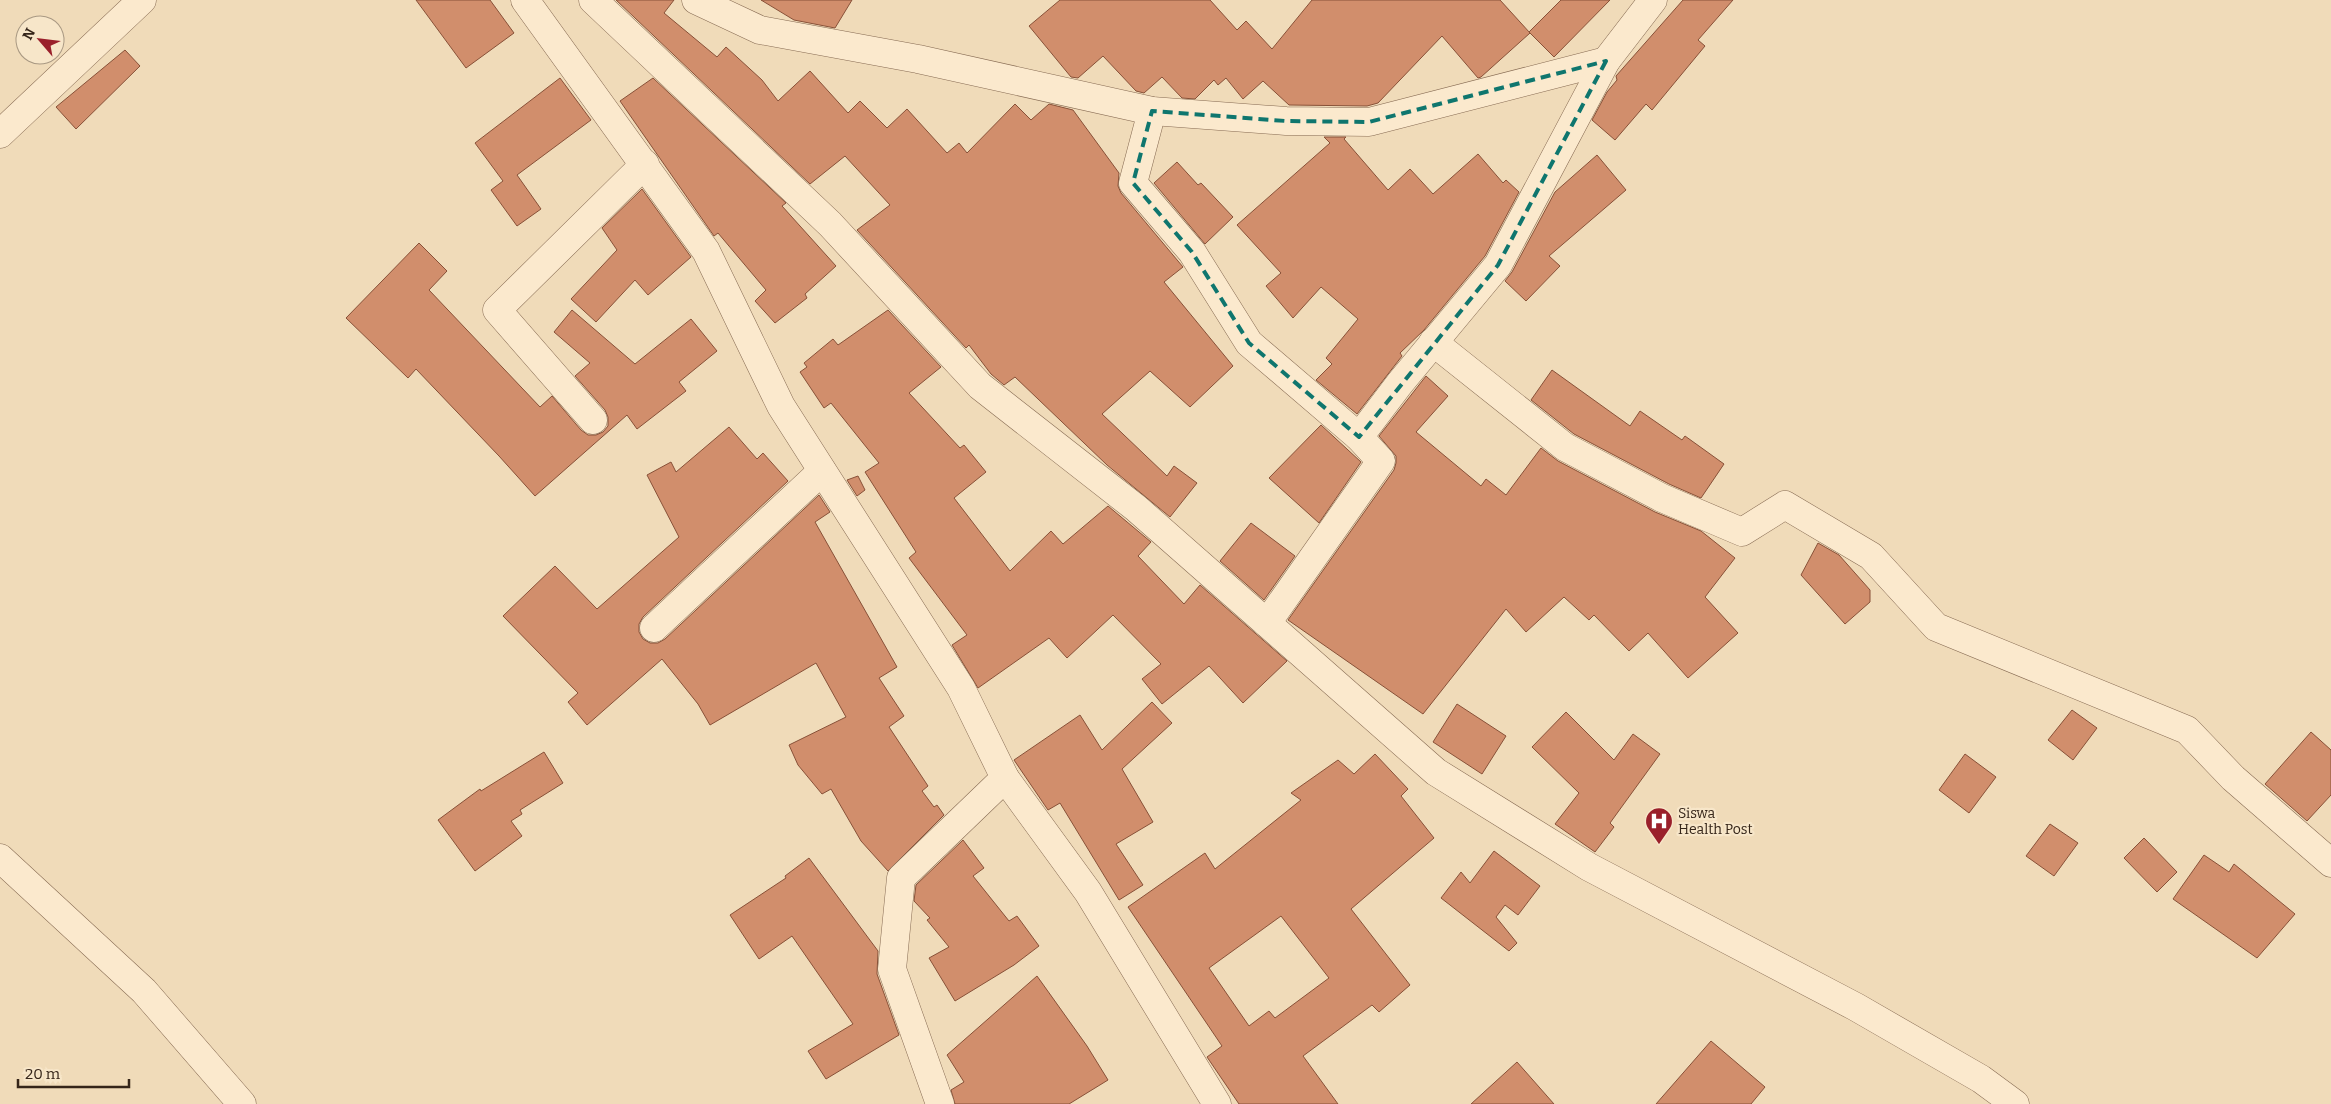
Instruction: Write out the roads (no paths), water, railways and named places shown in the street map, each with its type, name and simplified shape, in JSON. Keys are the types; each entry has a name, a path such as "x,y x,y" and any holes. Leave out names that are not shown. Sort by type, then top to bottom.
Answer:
{"street":[{"path":"0,134 142,0"},
{"path":"526,0 706,251 781,406 961,688 1005,778 1088,892 1217,1104"},
{"path":"593,0 830,224 980,386 1136,508 1436,772 1588,868 1856,1007 1981,1079 2015,1104"},
{"path":"696,0 760,30 918,60 1152,111 1286,121 1369,122 1606,61"},
{"path":"1359,437 1433,342 1498,264 1606,61 1653,0"},
{"path":"1152,111 1133,183 1192,252 1249,343 1359,437 1381,461 1267,623"},
{"path":"593,420 497,310 645,164"},
{"path":"1433,342 1565,447 1662,498 1742,532 1785,505 1871,556 1936,627 2187,730 2233,778 2331,863"},
{"path":"654,628 822,471"},
{"path":"940,1104 892,969 901,878 1005,778"},
{"path":"0,858 144,991 242,1104"}],"place":[{"name":"Siswa Health Post","path":"1659,845"}]}
